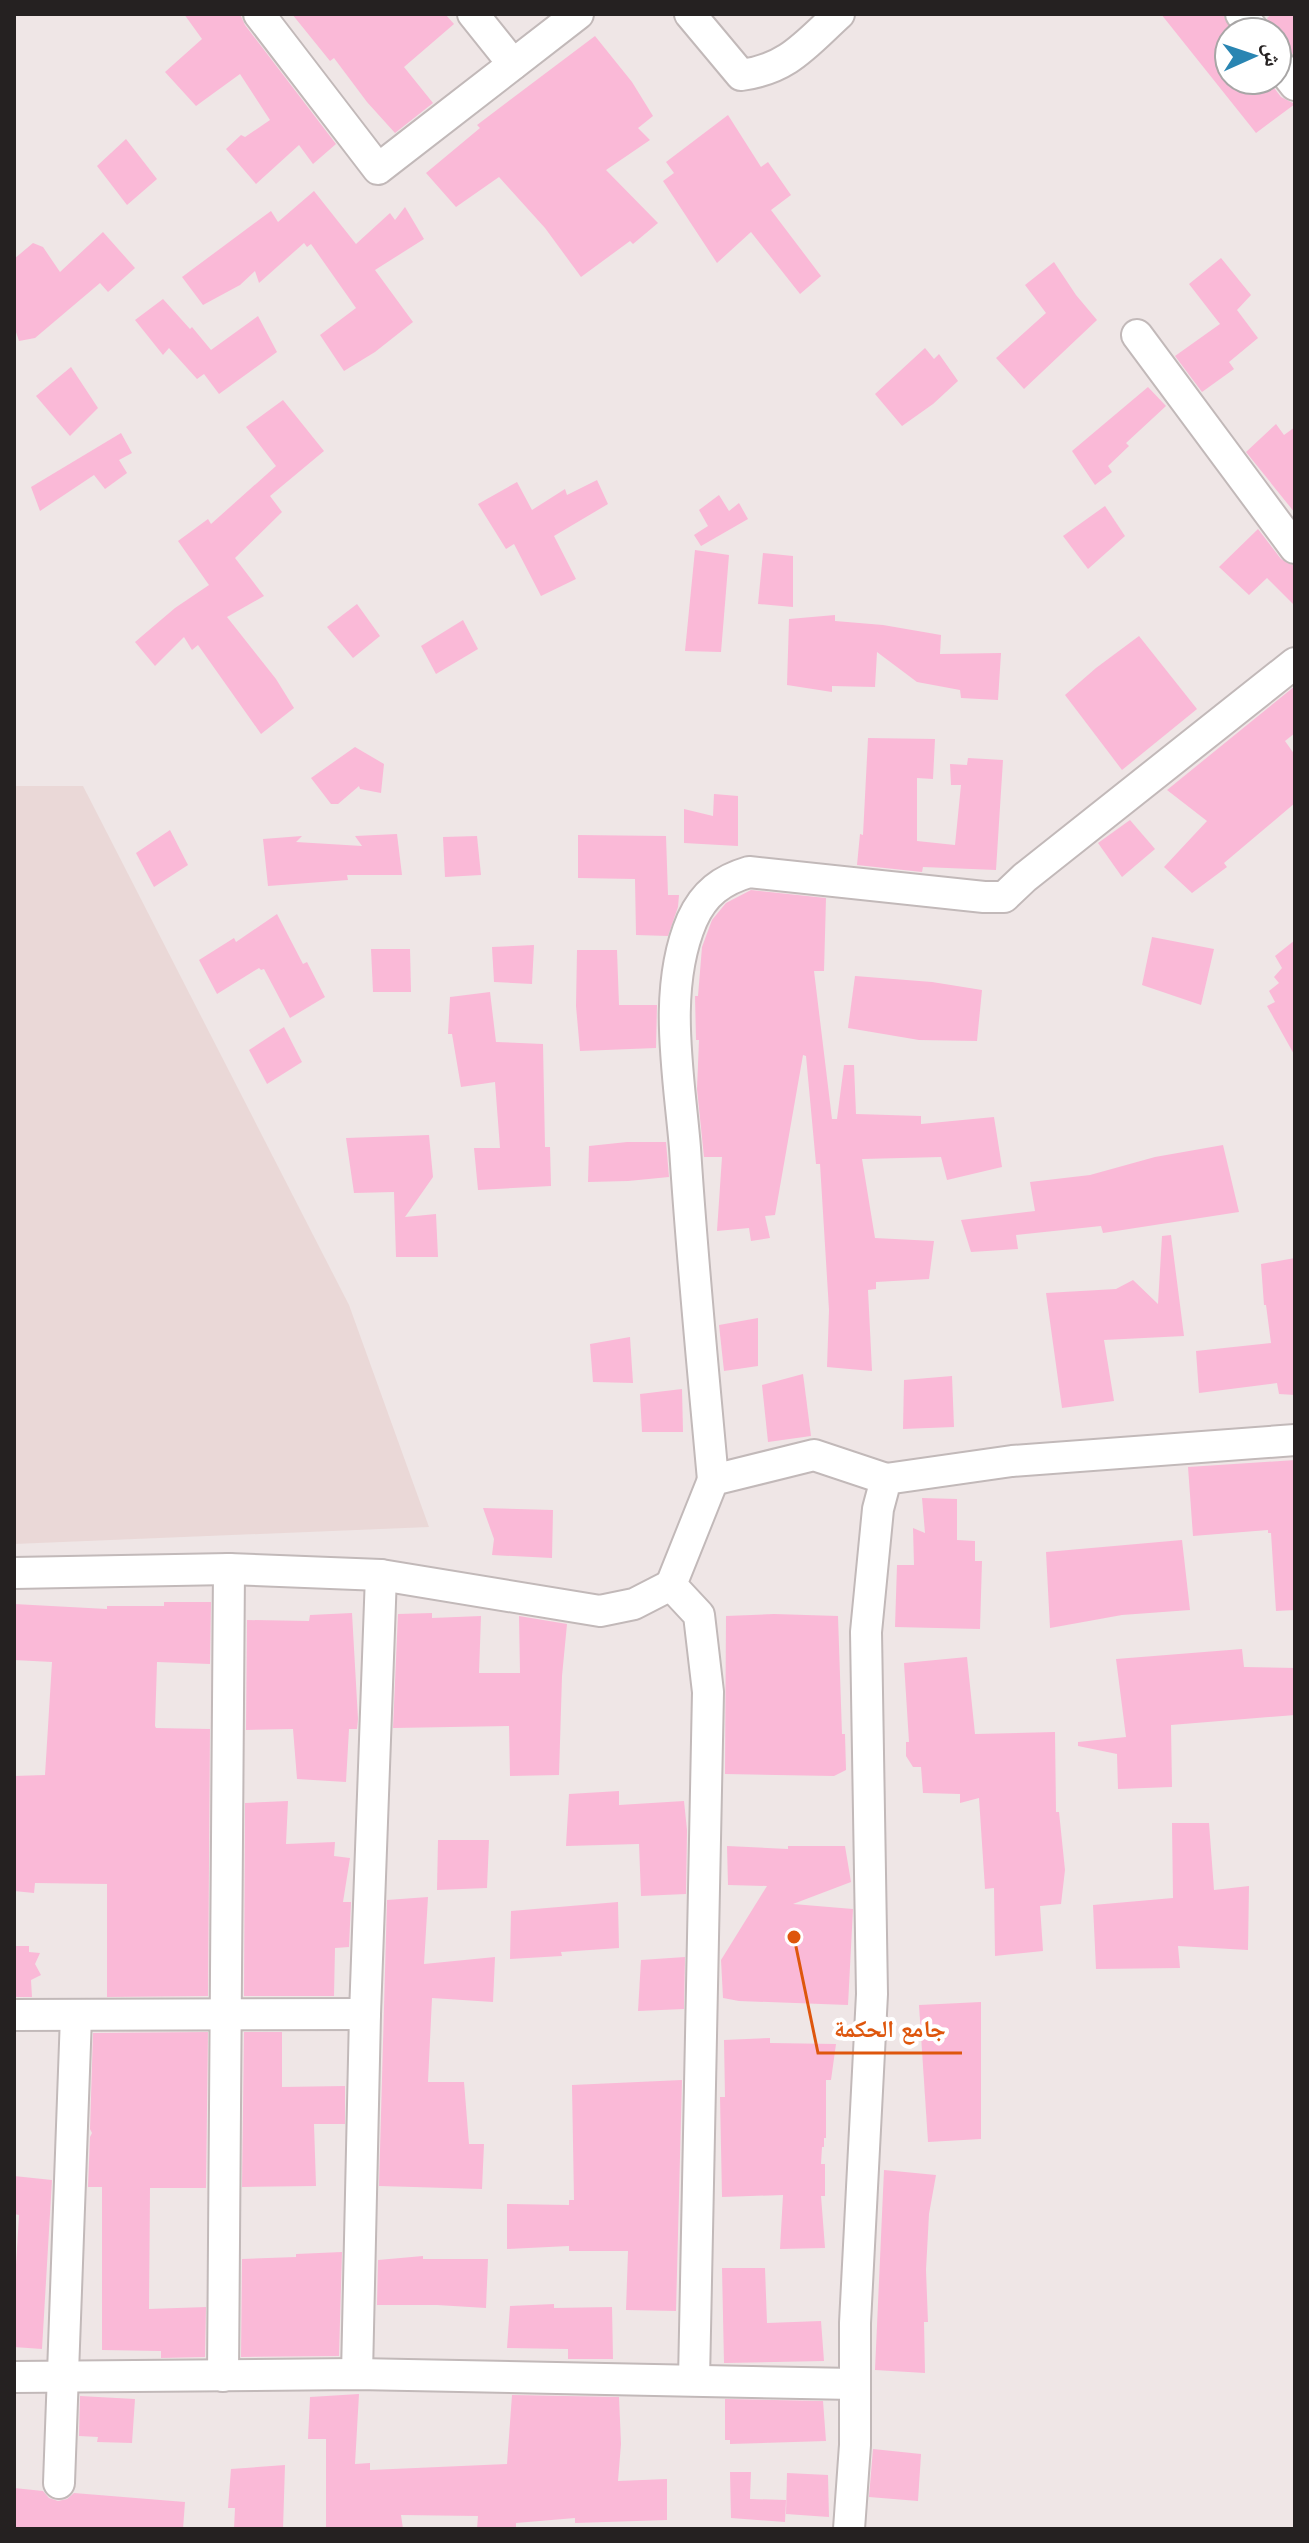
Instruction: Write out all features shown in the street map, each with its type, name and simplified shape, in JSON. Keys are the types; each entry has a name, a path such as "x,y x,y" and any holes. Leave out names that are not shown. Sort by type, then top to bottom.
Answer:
{"street":[{"path":"259,14 378,169 578,14"},
{"path":"473,14 513,64"},
{"path":"690,14 741,75 765,72 785,63 839,14"},
{"path":"1137,335 1295,548"},
{"path":"14,1573 229,1569 381,1575 600,1611 634,1604 671,1585 713,1480 675,1016 678,974 692,921 706,895 728,878 749,872 1004,897 1036,868 1295,663"},
{"path":"713,1480 814,1455 886,1479 1012,1461 1295,1440"},
{"path":"849,2529 855,2445 855,2323 872,1994 866,1632 878,1509 886,1479"},
{"path":"223,2376 229,1569"},
{"path":"357,2374 365,2014 381,1575"},
{"path":"671,1585 699,1615 708,1692 694,2380"},
{"path":"14,2015 365,2014"},
{"path":"59,2483 76,2016"},
{"path":"14,2377 357,2374 854,2384"}],"shaded area":[{"path":"14,786 83,786 349,1305 429,1527 14,1544"}],"building":[{"path":"184,14 240,14 245,25 336,144 313,164 299,145 256,184 226,149 241,135 245,137 270,120 240,74 196,106 165,72 202,39"},
{"path":"292,14 445,14 454,24 404,67 433,103 395,133 334,58 330,61"},
{"path":"1161,14 1223,14 1213,16 1213,79"},
{"path":"1295,14 1295,56 1293,16 1270,16"},
{"path":"595,36 632,82 653,116 638,128 650,140 606,170 658,223 633,244 630,241 581,277 545,228 499,177 456,207 426,173 480,128 477,125"},
{"path":"1226,96 1280,96 1295,104 1256,133"},
{"path":"728,115 761,167 768,162 791,195 771,210 821,276 800,294 751,232 717,263 663,181 674,173 666,162"},
{"path":"126,139 157,179 127,205 97,166"},
{"path":"314,191 356,244 390,213 395,220 405,207 424,239 375,270 413,322 375,352 344,371 320,335 356,308 311,244 307,247 304,243 259,283 255,271 240,285 203,305 182,277 271,211 278,222"},
{"path":"103,232 135,268 108,292 100,283 35,338 19,341 14,326 14,259 33,243 43,247 60,272"},
{"path":"1221,258 1251,295 1237,310 1258,338 1229,362 1234,369 1202,392 1175,356 1220,324 1189,284"},
{"path":"1054,262 1097,320 1024,389 996,358 1046,313 1025,285"},
{"path":"163,299 211,350 258,316 277,352 219,394 204,374 197,379 169,348 163,355 135,320"},
{"path":"925,348 934,359 939,354 958,381 902,426 875,394"},
{"path":"71,367 98,408 70,436 36,396"},
{"path":"1148,387 1166,406 1126,443 1129,446 1108,466 1112,472 1095,485 1072,451"},
{"path":"283,400 324,451 270,496 282,512 235,558 264,596 227,617 276,679 294,708 261,734 198,645 192,650 184,637 155,666 135,642 175,608 209,585 178,541 208,519 211,524 276,466 246,427"},
{"path":"1276,424 1284,435 1295,427 1295,513 1246,452"},
{"path":"121,433 132,453 119,460 127,473 105,489 94,475 40,511 31,487"},
{"path":"597,480 608,504 554,536 576,579 541,596 514,544 506,549 478,504 517,482 532,510 565,489 567,495"},
{"path":"719,495 729,511 739,503 748,519 701,546 694,535 708,526 699,510"},
{"path":"1105,506 1125,536 1088,569 1063,536"},
{"path":"1258,529 1281,559 1295,566 1295,606 1267,578 1249,595 1219,567"},
{"path":"695,550 729,555 721,652 685,651"},
{"path":"763,553 793,556 793,607 758,604"},
{"path":"357,604 380,636 353,658 327,627"},
{"path":"835,615 835,621 941,635 940,654 1001,653 998,700 961,698 960,690 917,682 877,652 875,687 832,686 832,692 787,685 789,619"},
{"path":"463,620 478,649 436,674 421,646"},
{"path":"1139,636 1197,709 1122,770 1065,695"},
{"path":"1295,686 1295,733 1285,741 1295,755 1295,803 1224,863 1227,867 1192,893 1164,867 1207,821 1167,790"},
{"path":"868,738 935,739 933,779 917,778 917,841 955,845 961,785 951,785 950,764 967,765 968,758 1003,760 996,870 923,867 922,872 857,865 860,834 863,835"},
{"path":"355,747 384,764 381,793 360,789 359,786 338,804 331,804 311,778"},
{"path":"714,794 738,796 738,846 684,843 684,809 713,816"},
{"path":"1130,820 1155,849 1122,877 1098,843"},
{"path":"170,830 188,865 154,887 136,853"},
{"path":"397,834 402,875 347,875 348,880 268,886 263,839 302,836 296,842 362,846 355,836"},
{"path":"578,835 666,836 668,895 679,895 668,936 636,935 635,879 578,878"},
{"path":"477,836 481,875 445,877 443,837"},
{"path":"751,890 826,898 824,971 814,971 832,1119 837,1119 844,1065 854,1065 856,1114 921,1116 921,1124 994,1117 1002,1167 947,1180 941,1157 862,1159 875,1238 934,1241 929,1279 876,1282 876,1289 868,1290 872,1371 827,1367 829,1310 820,1164 816,1164 806,1056 803,1055 775,1215 765,1216 770,1238 751,1241 749,1228 717,1231 722,1157 704,1157 697,1089 699,1040 696,1040 695,996 698,996 702,947 712,920 726,903"},
{"path":"277,914 303,964 307,962 325,997 290,1018 264,969 259,968 217,994 199,960 234,938 236,942"},
{"path":"1152,937 1214,949 1201,1005 1142,985"},
{"path":"1295,940 1295,1056 1267,1006 1275,1002 1269,991 1279,983 1274,977 1282,968 1275,956"},
{"path":"534,945 532,984 494,982 492,947"},
{"path":"371,949 410,949 411,992 373,992"},
{"path":"577,950 617,950 619,1005 657,1005 656,1048 580,1051 576,1006"},
{"path":"855,976 932,982 982,990 977,1041 919,1040 848,1028"},
{"path":"490,992 496,1042 543,1044 545,1147 550,1147 551,1186 478,1190 474,1148 500,1148 495,1082 461,1087 452,1034 448,1034 450,997"},
{"path":"284,1027 302,1062 267,1084 249,1050"},
{"path":"429,1135 433,1177 405,1217 436,1214 438,1257 396,1257 394,1192 354,1193 346,1138"},
{"path":"666,1142 669,1177 588,1182 589,1146"},
{"path":"1223,1145 1239,1212 1103,1233 1101,1226 1016,1235 1018,1249 971,1252 961,1220 1035,1211 1030,1182 1090,1175 1155,1157"},
{"path":"1171,1235 1184,1336 1104,1340 1114,1401 1062,1408 1046,1293 1116,1289 1133,1280 1158,1304 1162,1236"},
{"path":"1295,1258 1295,1395 1279,1394 1277,1383 1199,1393 1196,1351 1271,1343 1261,1264"},
{"path":"758,1318 758,1366 724,1371 719,1325"},
{"path":"630,1337 633,1383 593,1382 590,1344"},
{"path":"803,1374 811,1436 768,1442 762,1385"},
{"path":"952,1376 954,1427 903,1429 904,1380"},
{"path":"682,1389 683,1432 642,1432 640,1394"},
{"path":"1295,1460 1295,1610 1276,1611 1271,1533 1268,1530 1193,1536 1188,1467"},
{"path":"922,1498 957,1499 957,1540 975,1541 975,1561 982,1561 980,1629 895,1627 897,1565 914,1565 913,1528 925,1533"},
{"path":"483,1508 553,1510 552,1558 492,1555 494,1539"},
{"path":"1182,1540 1190,1610 1122,1615 1050,1628 1046,1552"},
{"path":"164,1602 211,1602 210,1664 157,1662 155,1726 210,1729 208,1996 107,1997 107,1884 35,1883 34,1893 14,1891 14,1776 45,1775 52,1662 14,1660 14,1604 107,1609 107,1606 164,1606"},
{"path":"352,1613 358,1719 357,1729 349,1729 346,1782 297,1779 293,1729 246,1730 247,1620 309,1621 310,1615"},
{"path":"432,1613 432,1618 481,1616 479,1673 520,1673 519,1616 567,1624 559,1775 510,1776 509,1726 393,1728 398,1614"},
{"path":"726,1616 838,1616 846,1770 834,1776 725,1774"},
{"path":"1242,1649 1244,1667 1295,1668 1295,1715 1171,1725 1172,1787 1118,1789 1117,1754 1078,1746 1078,1742 1126,1737 1116,1659"},
{"path":"967,1657 975,1734 1055,1732 1056,1812 1059,1812 1065,1870 1061,1904 1040,1906 1043,1951 995,1956 994,1888 985,1889 979,1798 960,1803 960,1794 923,1793 921,1767 913,1767 906,1756 906,1742 909,1742 904,1663"},
{"path":"619,1791 619,1805 684,1801 686,1894 641,1896 639,1844 566,1846 569,1794"},
{"path":"288,1801 286,1844 335,1842 334,1856 350,1858 343,1902 351,1902 349,1947 335,1948 334,1996 244,1996 245,1803"},
{"path":"1172,1823 1209,1823 1214,1890 1249,1886 1248,1950 1178,1946 1180,1968 1096,1969 1093,1905 1173,1898"},
{"path":"438,1840 489,1840 487,1888 437,1890"},
{"path":"727,1846 788,1849 788,1846 845,1846 851,1882 793,1904 853,1909 848,2005 723,1998 721,1960 767,1886 728,1885"},
{"path":"428,1897 424,1964 495,1957 493,2002 432,1998 428,2082 464,2082 469,2144 484,2144 482,2189 379,2186 387,1900"},
{"path":"618,1902 619,1948 510,1959 511,1911"},
{"path":"14,1946 29,1946 29,1952 40,1953 35,1964 41,1975 31,1980 32,1997 14,1997"},
{"path":"685,1957 684,2009 638,2011 641,1960"},
{"path":"981,2002 981,2139 928,2142 919,2005"},
{"path":"208,2032 206,2188 150,2188 149,2309 206,2307 205,2357 161,2358 161,2351 102,2350 102,2187 88,2187 93,2033"},
{"path":"244,2032 282,2032 282,2087 345,2086 345,2124 314,2124 316,2186 242,2187"},
{"path":"770,2038 770,2043 836,2044 831,2080 826,2080 826,2138 821,2164 825,2164 825,2196 821,2196 825,2248 780,2249 783,2195 722,2197 720,2097 725,2097 724,2040"},
{"path":"682,2080 676,2311 626,2310 628,2251 569,2251 569,2246 507,2249 507,2204 569,2205 569,2200 574,2200 572,2085"},
{"path":"884,2170 936,2175 929,2214 925,2373 875,2370"},
{"path":"14,2176 52,2180 42,2349 14,2347 19,2215 14,2214"},
{"path":"342,2252 339,2356 241,2357 242,2259"},
{"path":"423,2256 423,2259 488,2259 486,2308 377,2305 378,2260"},
{"path":"722,2268 765,2268 767,2323 821,2321 824,2361 724,2363"},
{"path":"554,2304 554,2308 612,2307 613,2359 568,2359 568,2349 507,2348 510,2306"},
{"path":"359,2394 355,2464 370,2463 370,2470 507,2464 512,2395 619,2397 621,2444 618,2481 667,2479 667,2520 575,2523 575,2518 516,2523 516,2529 477,2529 478,2516 401,2515 403,2529 326,2529 326,2439 308,2439 310,2397"},
{"path":"80,2396 135,2399 132,2443 97,2442 98,2437 79,2436"},
{"path":"725,2399 823,2401 826,2441 730,2444 730,2440 725,2440"},
{"path":"873,2449 921,2454 918,2501 869,2497"},
{"path":"285,2465 283,2529 234,2529 235,2508 228,2508 231,2469"},
{"path":"730,2472 751,2472 750,2499 786,2500 785,2522 731,2518"},
{"path":"787,2473 828,2475 829,2517 786,2514"},
{"path":"14,2488 43,2491 49,2498 58,2501 74,2493 185,2502 183,2529 14,2529"}],"place":[{"name":"جامع الحكمة","path":"794,1937"}]}
